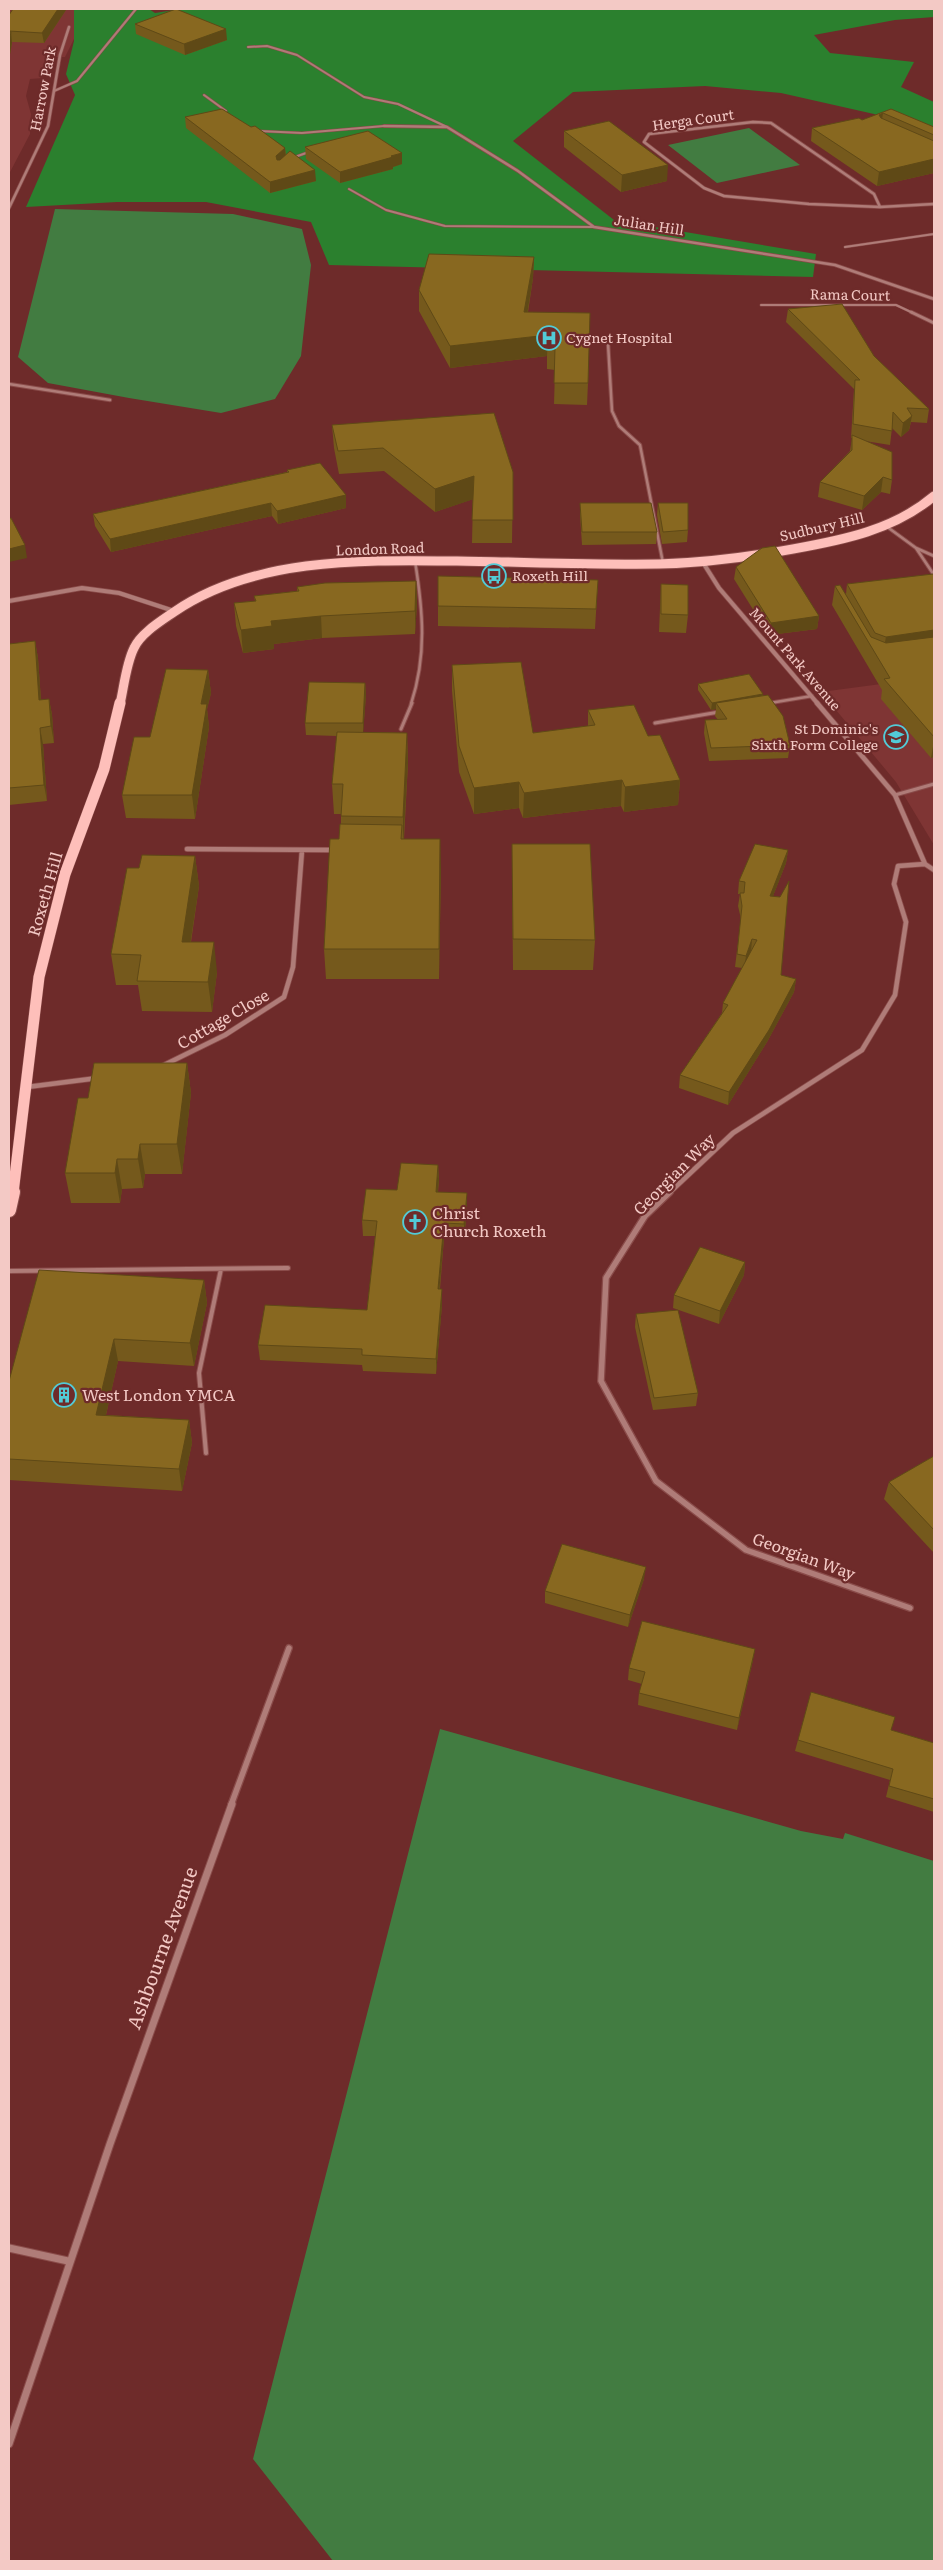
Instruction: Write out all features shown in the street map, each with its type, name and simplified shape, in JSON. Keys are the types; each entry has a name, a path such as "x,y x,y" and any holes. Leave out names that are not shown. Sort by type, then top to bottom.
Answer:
{"main road":[{"name":"Sudbury Hill","path":"766,554 833,541 884,525 912,514 934,496"},
{"name":"London Road","path":"176,612 197,597 262,574 341,564 415,561 663,564 766,554"},
{"name":"Roxeth Hill","path":"9,1210 15,1186 39,977 65,874 104,769 134,647 145,632 176,612"}],"street":[{"name":"Harrow Park","path":"9,208 27,168 44,138 54,91 60,46 69,26"},
{"name":"Herga Court","path":"880,207 874,194 771,123 753,122 649,134 644,142 711,191 728,197 822,206 880,207 934,204"},
{"path":"384,126 447,127"},
{"name":"Julian Hill","path":"447,127 518,171 594,227 835,265 934,299"},
{"name":"Mount Park Avenue","path":"702,561 719,588 895,795 925,864"},
{"path":"9,601 82,588 119,593 176,612"},
{"path":"188,848 339,850"},
{"name":"Cottage Close","path":"159,1067 196,1052 249,1022 284,997 293,967 302,850"},
{"path":"925,864 934,870"},
{"name":"Georgian Way","path":"910,1608 746,1550 656,1481 601,1381 606,1278 645,1216 734,1133 862,1050 895,995 906,922 894,884 898,866 925,864"},
{"path":"27,1087 108,1077"},
{"name":"Ashbourne Avenue","path":"9,2444 68,2261 189,1916 289,1648"},
{"path":"9,2248 68,2261"}],"lane":[{"path":"54,91 77,81 136,9"},
{"path":"248,47 262,44 285,49 313,63 364,97 391,102 447,127"},
{"path":"204,95 232,115"},
{"path":"254,131 302,133 384,126"},
{"path":"366,132 384,126"},
{"path":"286,163 292,157 310,151"},
{"path":"349,189 386,210 445,226 594,227"},
{"path":"845,247 934,234"},
{"name":"Rama Court","path":"761,305 896,305 934,323"},
{"path":"608,344 612,412 619,426 640,445 663,564"},
{"path":"9,384 110,400"},
{"path":"884,525 916,548 934,556"},
{"path":"916,548 934,575"},
{"path":"401,729 413,703 418,686 426,639 415,561"},
{"path":"763,704 812,696"},
{"path":"655,723 724,711"},
{"path":"895,795 934,784"},
{"path":"9,1271 288,1268"},
{"path":"206,1453 199,1373 221,1269"}],"shaded area":[{"path":"9,9 93,9 88,11 65,57 48,57 43,78 30,79 26,96 31,114 30,134 9,174"},
{"name":"St Dominic's Sixth Form College","path":"934,677 934,845 896,782 821,692"}],"green space":[{"path":"74,9 149,9 155,13 181,9 934,9 934,17 895,20 814,35 830,53 914,62 901,87 934,102 934,139 874,114 781,93 705,86 573,92 513,141 614,220 816,254 813,277 329,265 311,222 206,202 117,202 26,207 75,95 66,74 74,41"},
{"path":"749,128 800,165 717,183 668,145"},
{"path":"55,209 233,214 302,229 311,265 301,356 275,399 221,413 48,383 18,357"},
{"path":"440,1729 801,1831 843,1839 845,1833 934,1861 934,2561 333,2561 253,2459"}],"building":[{"path":"13,9 58,9 42,33 9,31 9,15"},
{"path":"176,9 226,29 184,44 135,24"},
{"path":"222,109 251,127 255,126 285,148 276,156 277,160 280,160 290,151 315,170 270,182 185,117"},
{"path":"891,109 934,127 934,135 883,113 879,115 881,118 934,141 934,159 879,172 812,128 859,118 862,120"},
{"path":"609,121 668,165 622,175 564,131"},
{"path":"368,131 402,153 340,172 305,147"},
{"path":"429,254 534,257 524,312 590,313 588,383 554,383 555,348 547,347 548,335 450,346 419,290"},
{"path":"842,304 874,356 929,409 907,408 912,416 903,423 893,412 892,431 853,424 855,380 860,380 788,309"},
{"path":"494,413 513,472 513,520 472,520 474,476 435,489 383,448 338,451 332,425"},
{"path":"852,435 892,452 892,480 883,477 864,496 820,482 852,450"},
{"path":"320,463 346,495 277,511 271,503 110,539 93,514 289,472 287,470"},
{"path":"580,503 651,503 657,532 582,532"},
{"path":"658,503 688,503 688,530 663,532"},
{"path":"9,518 11,518 25,545 9,549"},
{"path":"775,546 819,616 771,623 736,567 762,548"},
{"path":"933,574 934,630 886,637 875,633 847,584"},
{"path":"438,576 598,580 596,609 438,606"},
{"path":"416,581 415,611 321,616 271,621 272,626 241,630 234,603 256,601 254,596 299,591 297,587 325,583"},
{"path":"661,584 688,585 688,615 661,614"},
{"path":"840,585 871,637 886,643 934,637 934,737 884,679 890,678 835,586"},
{"path":"35,641 39,700 49,699 51,726 40,728 44,785 9,788 9,644"},
{"path":"521,662 533,733 595,725 588,710 634,705 648,736 660,735 680,780 625,787 622,780 524,793 519,782 474,788 459,746 452,665"},
{"path":"166,669 208,670 201,704 207,704 192,795 122,795 134,737 150,737"},
{"path":"749,674 763,694 712,703 698,684"},
{"path":"309,682 365,683 363,723 305,723"},
{"path":"768,695 783,716 790,745 711,748 705,720 727,719 716,703"},
{"path":"337,732 407,733 403,817 341,816 343,784 332,784"},
{"path":"340,824 402,825 401,839 440,839 439,949 324,949 330,839 339,839"},
{"path":"512,844 590,844 595,940 513,939"},
{"path":"755,844 788,850 770,896 780,897 789,881 781,975 796,979 769,1030 729,1092 680,1075 728,1005 723,1003 757,940 752,939 746,956 737,954 742,906 740,893 744,893 745,882 739,881"},
{"path":"142,855 195,856 182,942 214,942 208,982 137,981 141,955 111,954 127,868 139,868"},
{"path":"94,1063 187,1063 177,1144 140,1144 138,1159 117,1159 115,1173 65,1173 78,1098 88,1098"},
{"path":"401,1163 438,1165 436,1192 467,1193 464,1224 444,1223 438,1289 442,1289 436,1359 362,1355 362,1349 258,1345 265,1305 367,1310 377,1221 362,1220 366,1189 397,1190"},
{"path":"700,1247 745,1262 720,1311 674,1295"},
{"name":"West London YMCA","path":"39,1270 204,1280 190,1343 114,1339 96,1415 189,1420 179,1469 9,1459 9,1381"},
{"path":"678,1310 698,1393 654,1398 636,1314"},
{"path":"934,1456 934,1530 889,1482"},
{"path":"562,1544 646,1567 630,1615 545,1591"},
{"path":"642,1621 755,1649 739,1718 639,1693 645,1672 629,1668"},
{"path":"811,1692 895,1717 891,1730 934,1743 934,1799 889,1786 893,1769 798,1740"}],"place":[{"name":"Cygnet Hospital","path":"549,338"},
{"name":"Roxeth Hill","path":"494,576"},
{"name":"St Dominic's Sixth Form College","path":"896,737"},
{"name":"Christ Church Roxeth","path":"415,1222"},
{"name":"West London YMCA","path":"64,1395"}]}
